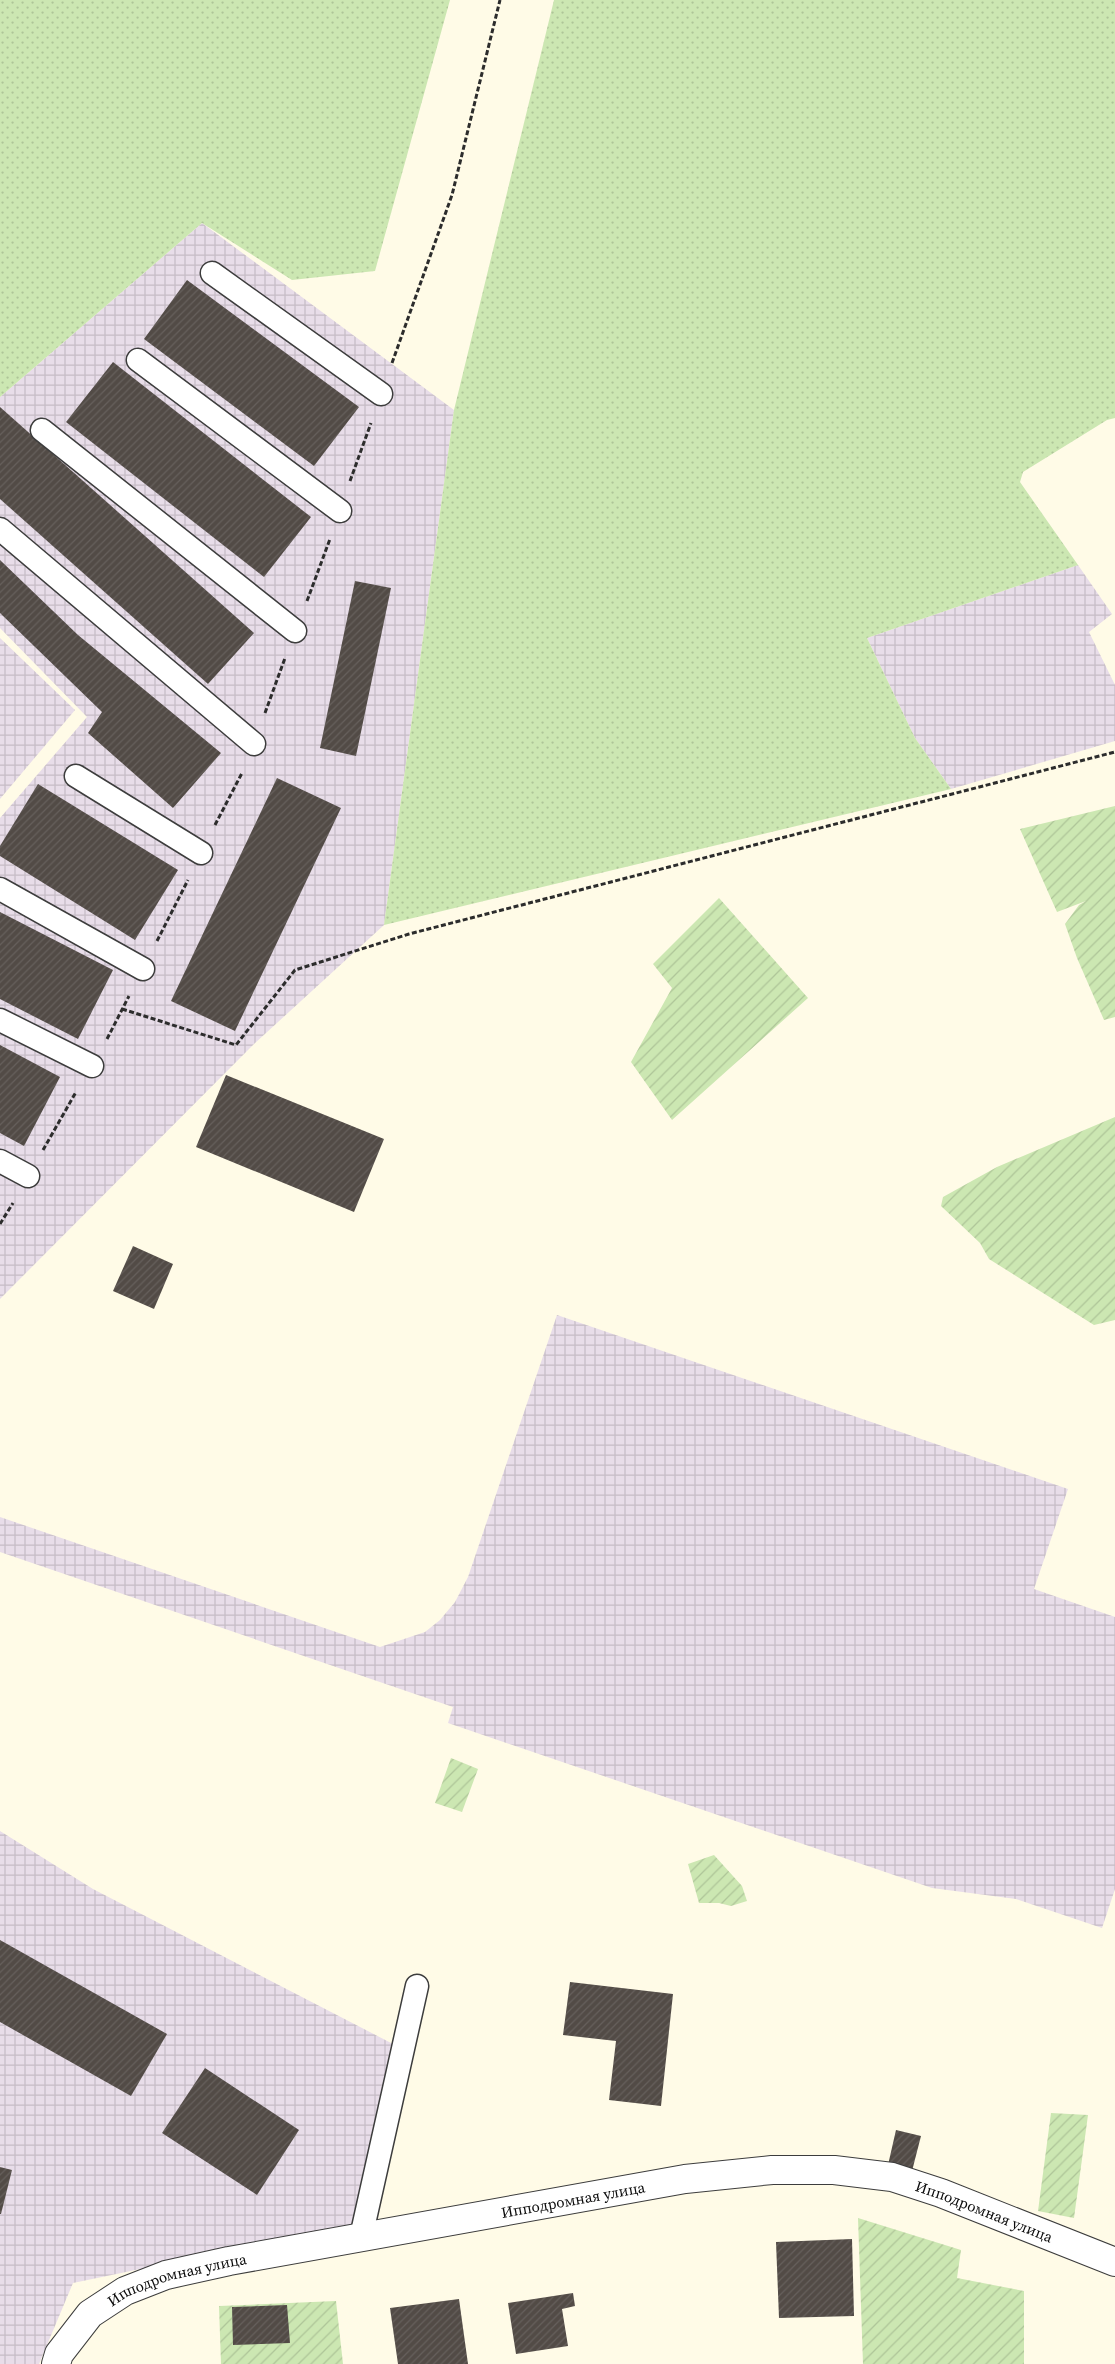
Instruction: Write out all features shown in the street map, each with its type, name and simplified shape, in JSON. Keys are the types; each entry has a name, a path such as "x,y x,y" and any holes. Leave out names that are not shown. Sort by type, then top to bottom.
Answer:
{"street":[{"name":"Ипподромная улица","path":"56,2364 59,2354 90,2314 125,2291 166,2275 229,2261 685,2179 772,2170 834,2170 892,2177 941,2193 1115,2262"}],"lane":[{"path":"212,274 381,394"},
{"path":"138,360 340,511"},
{"path":"42,430 295,631"},
{"path":"0,530 254,744"},
{"path":"76,776 201,853"},
{"path":"0,889 143,969"},
{"path":"0,1020 92,1066"},
{"path":"0,1161 28,1176"},
{"path":"361,2237 417,1986"}],"path":[{"path":"122,1009 236,1045 295,970 409,934 1115,752"}],"shaded area":[{"path":"202,223 454,410 384,925 254,1044 0,1299 0,818 87,717 0,628 0,397"},
{"path":"1078,565 1112,614 1089,632 1115,685 1115,741 951,789 915,738 867,638"},
{"path":"0,638 75,710 0,799"},
{"path":"557,1315 1068,1489 1034,1589 1115,1617 1115,1889 1102,1928 1016,1899 932,1888 448,1723 453,1707 0,1552 0,1517 380,1647 425,1632 440,1620 455,1602 468,1577"},
{"path":"0,1831 93,1889 393,2044 352,2225 73,2283 39,2364 0,2364"}],"green space":[{"path":"0,0 450,0 375,271 292,280 202,223 0,397"},
{"path":"554,0 1115,0 1115,418 1107,420 1023,472 1020,482 1078,565 867,638 915,738 951,789 384,925 454,410"},
{"path":"1115,806 1115,1017 1104,1020 1077,958 1065,924 1079,905 1086,901 1057,912 1020,829"},
{"path":"719,898 808,998 672,1120 631,1062 672,988 653,964"},
{"path":"1115,1117 1115,1320 1094,1325 989,1259 980,1243 941,1206 943,1197 997,1167"},
{"path":"451,1758 478,1769 462,1812 435,1803"},
{"path":"714,1855 742,1886 747,1901 731,1906 719,1903 699,1903 688,1864"},
{"path":"1051,2113 1088,2115 1074,2218 1038,2211"},
{"path":"858,2218 961,2250 957,2278 1024,2291 1024,2364 863,2364"},
{"path":"336,2301 343,2364 221,2364 219,2306"}],"building":[{"path":"187,280 359,407 314,466 144,339"},
{"path":"113,362 311,517 264,577 66,422"},
{"path":"0,407 254,633 208,684 0,499"},
{"path":"0,560 78,635 221,753 173,808 88,733 102,712 0,613"},
{"path":"355,581 391,588 356,756 320,748"},
{"path":"277,778 341,808 235,1031 171,1001"},
{"path":"38,784 178,870 135,940 0,856 0,846"},
{"path":"0,912 113,970 78,1039 0,999"},
{"path":"0,1045 60,1077 24,1146 0,1133"},
{"path":"226,1075 384,1139 354,1212 196,1147"},
{"path":"133,1246 173,1264 154,1309 113,1291"},
{"path":"0,1940 167,2034 131,2096 0,2022"},
{"path":"570,1982 673,1994 661,2106 609,2100 616,2041 563,2035"},
{"path":"205,2068 299,2130 257,2195 162,2133"},
{"path":"896,2130 921,2136 912,2171 888,2165"},
{"path":"0,2167 12,2170 1,2214 0,2214"},
{"path":"852,2239 854,2316 779,2318 776,2242"},
{"path":"573,2293 575,2306 562,2309 568,2346 516,2354 508,2303"},
{"path":"459,2299 468,2364 398,2364 390,2308"},
{"path":"287,2305 290,2343 233,2345 232,2307"}]}
